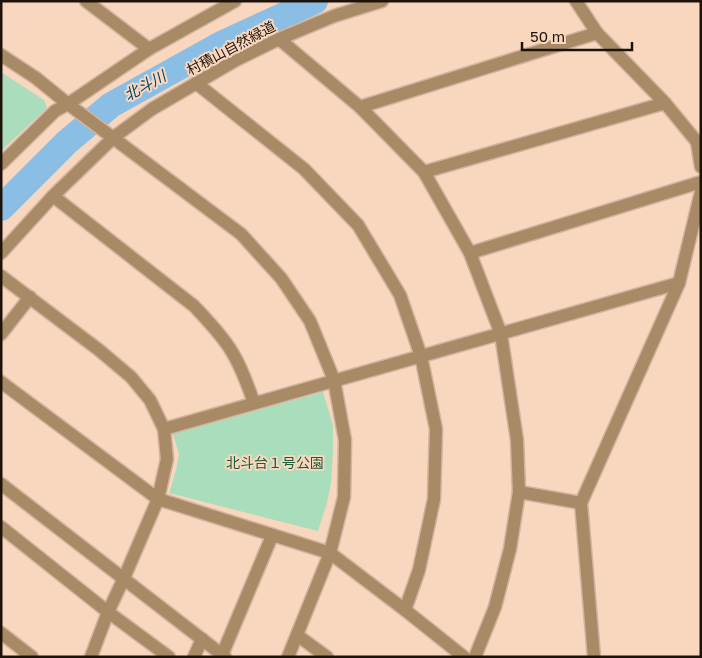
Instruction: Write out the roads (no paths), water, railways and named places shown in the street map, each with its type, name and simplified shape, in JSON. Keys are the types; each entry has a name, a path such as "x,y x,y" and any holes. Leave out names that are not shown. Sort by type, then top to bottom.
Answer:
{"street":[{"path":"86,1 149,49"},
{"path":"1,164 55,111 72,106 149,49 235,1"},
{"name":"村積山自然緑道","path":"1,253 110,134 236,60 279,39 334,16 382,1"},
{"path":"576,1 597,33 666,103 697,142 701,167"},
{"path":"360,107 597,33"},
{"path":"279,39 360,107 424,172 470,253 502,334 517,440 520,492 510,549 495,607 476,657"},
{"path":"1,55 36,78 241,234 282,278 310,321 334,380 346,440 344,496 330,553 288,657"},
{"path":"196,83 304,169 358,225 400,295 421,356 436,429 434,499 419,570 405,610"},
{"path":"424,172 666,103"},
{"path":"470,253 701,182"},
{"path":"594,657 581,503 679,283 701,192"},
{"path":"53,196 194,306 232,352 254,403"},
{"path":"1,276 99,350 131,377 150,400 164,429 167,460 158,500 108,612 91,657"},
{"path":"164,429 679,283"},
{"path":"1,334 30,297"},
{"path":"1,382 158,500 330,553 464,657"},
{"path":"1,484 223,656 272,536"},
{"path":"520,492 581,503"},
{"path":"1,527 108,612 169,657"},
{"path":"1,633 32,657"},
{"path":"297,635 327,657"},
{"path":"194,657 202,639"}],"waterway":[{"name":"北斗川","path":"1,208 67,142 111,105 221,44 315,1"}],"park label":[{"name":"北斗台１号公園","path":"275,463"}]}
